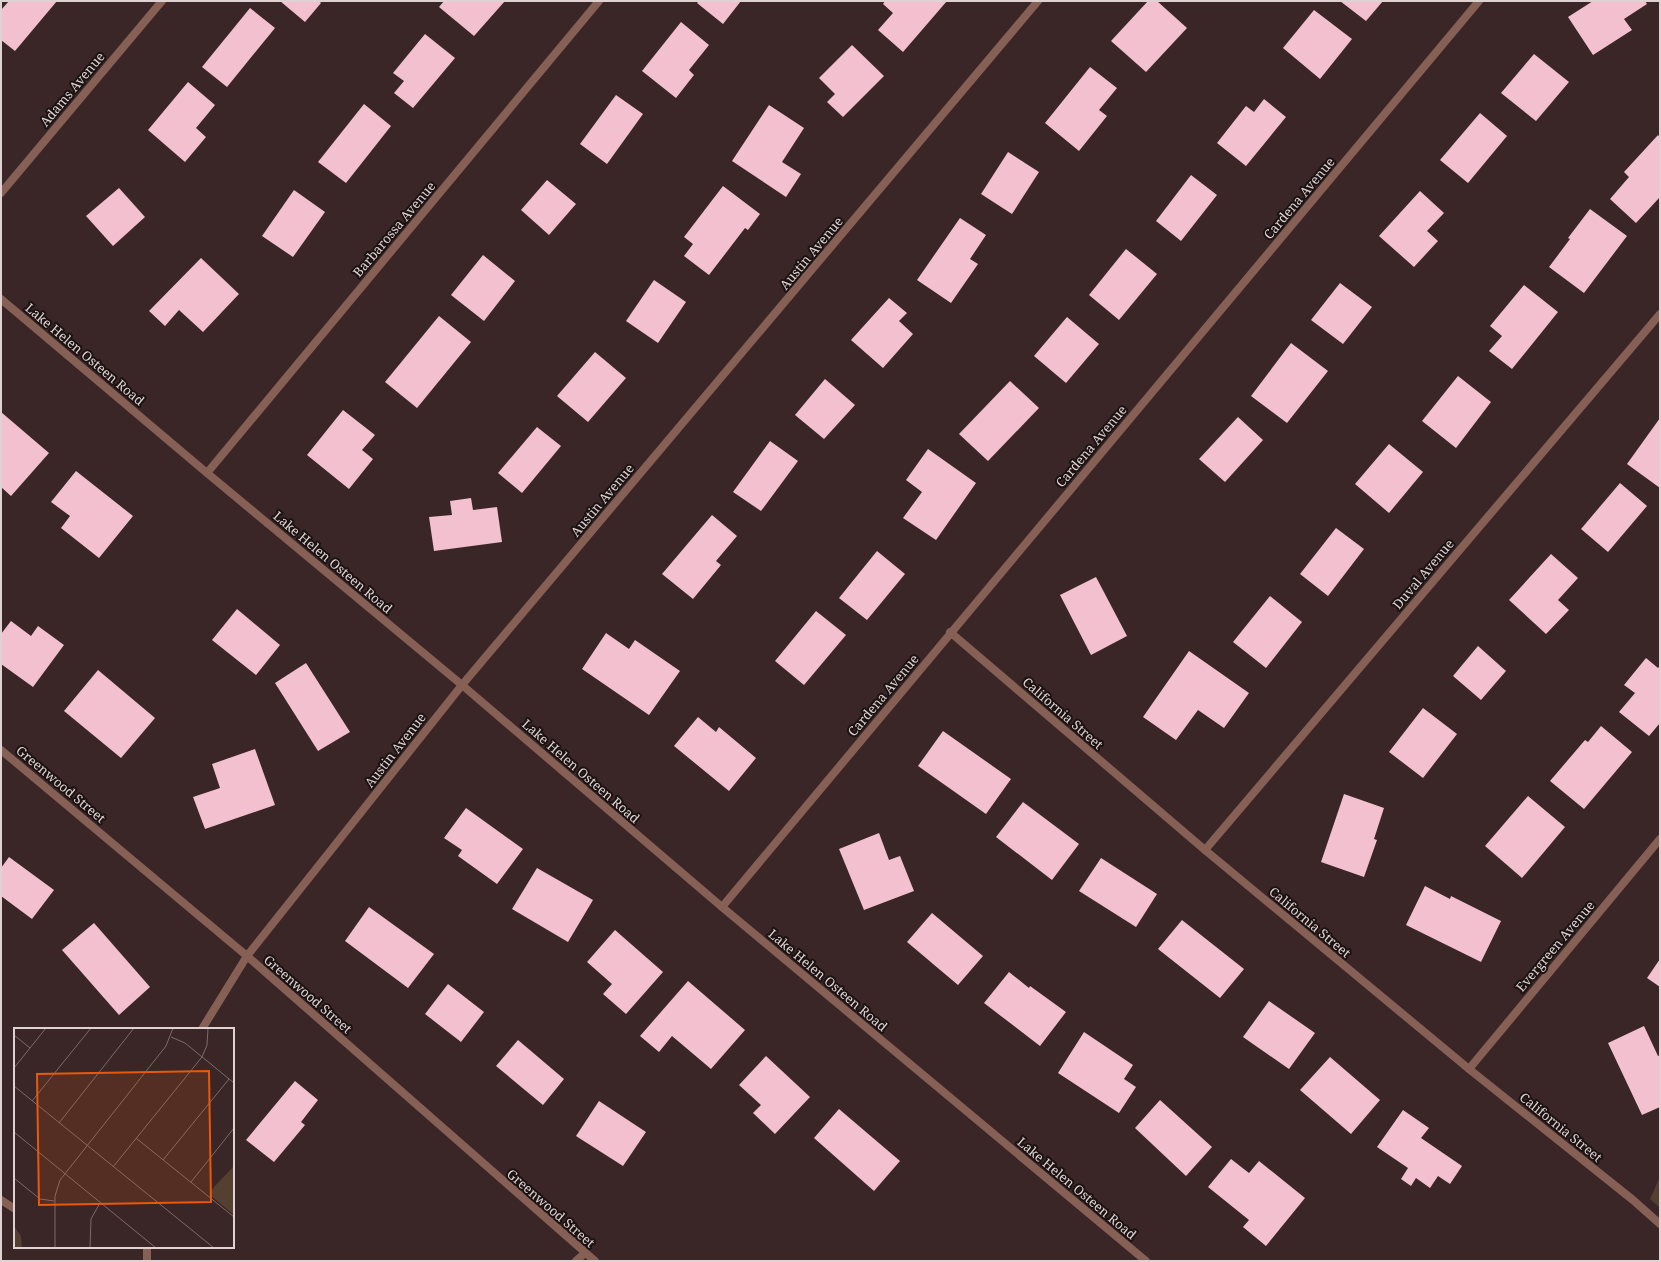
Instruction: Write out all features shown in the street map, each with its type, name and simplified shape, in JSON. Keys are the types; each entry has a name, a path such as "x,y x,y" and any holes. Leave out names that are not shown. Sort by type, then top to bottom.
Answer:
{"street":[{"name":"Adams Avenue","path":"1,193 162,1"},
{"name":"Barbarossa Avenue","path":"207,473 599,1"},
{"name":"Austin Avenue","path":"203,1028 247,956 462,685 1038,1"},
{"name":"Cardena Avenue","path":"722,907 950,632 1479,1"},
{"name":"Lake Helen Osteen Road","path":"1,299 462,685 722,907 1146,1261"},
{"name":"Duval Avenue","path":"1205,850 1660,314"},
{"name":"California Street","path":"950,632 1205,850 1469,1069 1633,1200 1660,1224"},
{"name":"Greenwood Street","path":"1,750 247,956 595,1261"},
{"name":"Evergreen Avenue","path":"1469,1069 1660,839"},
{"path":"1,1200 14,1208"},
{"path":"147,1248 147,1261"},
{"path":"576,1261 585,1253"}],"shaded area":[{"path":"1660,1177 1660,1208 1650,1199"}],"building":[{"path":"9,1 57,1 15,51 1,40 1,10"},
{"path":"280,1 319,1 321,3 305,22"},
{"path":"444,1 505,1 474,36 439,7"},
{"path":"699,1 741,1 723,24 697,3"},
{"path":"885,1 947,1 903,52 878,30 893,13 883,4"},
{"path":"1148,1 1157,1 1187,28 1146,72 1111,41"},
{"path":"1340,1 1383,1 1366,21"},
{"path":"1593,1 1645,1 1647,4 1624,19 1632,30 1593,55 1568,17"},
{"path":"250,8 275,28 227,87 202,67"},
{"path":"1314,10 1352,39 1320,79 1283,48"},
{"path":"681,22 709,45 689,70 694,75 676,98 642,71"},
{"path":"425,34 455,58 413,108 394,93 404,81 393,73"},
{"path":"852,45 884,76 843,117 827,102 835,94 819,78"},
{"path":"1534,54 1569,82 1536,121 1501,93"},
{"path":"1090,67 1117,88 1099,110 1107,116 1079,151 1045,123"},
{"path":"188,82 215,105 196,128 206,137 185,162 148,130"},
{"path":"616,95 643,114 607,164 580,144"},
{"path":"1264,99 1286,117 1246,166 1217,143 1246,106 1254,112"},
{"path":"364,104 391,126 346,183 318,162"},
{"path":"769,105 804,128 782,162 801,174 786,197 732,161"},
{"path":"1480,113 1507,136 1468,183 1440,160"},
{"path":"1658,135 1660,138 1660,197 1636,223 1610,199 1629,177 1624,172"},
{"path":"1008,152 1039,172 1012,214 981,194"},
{"path":"1191,175 1217,195 1181,241 1156,221"},
{"path":"547,180 576,204 549,235 521,210"},
{"path":"723,186 760,214 748,230 745,228 709,275 684,256 693,244 684,237"},
{"path":"119,188 145,217 113,246 86,216"},
{"path":"294,190 325,212 293,257 262,236"},
{"path":"1420,191 1444,213 1427,231 1438,241 1414,267 1379,236"},
{"path":"1590,209 1627,236 1584,293 1549,267 1570,239 1568,238"},
{"path":"960,218 986,235 970,259 978,264 951,303 917,280"},
{"path":"1126,249 1157,274 1119,320 1089,295"},
{"path":"483,255 515,281 484,321 451,295"},
{"path":"201,258 239,294 203,332 179,310 165,326 149,311"},
{"path":"654,280 686,302 658,343 626,321"},
{"path":"1340,283 1372,307 1343,344 1311,320"},
{"path":"1524,285 1558,312 1512,369 1489,351 1502,336 1490,326"},
{"path":"889,298 907,313 899,321 913,334 883,368 851,340"},
{"path":"439,316 471,342 417,408 385,382"},
{"path":"1067,317 1099,344 1066,383 1034,356"},
{"path":"1291,343 1328,371 1287,423 1251,396"},
{"path":"595,352 626,378 588,422 557,396"},
{"path":"1458,376 1491,402 1456,448 1422,421"},
{"path":"825,379 855,405 824,439 795,415"},
{"path":"1010,381 1039,408 988,461 959,434"},
{"path":"343,410 375,435 362,450 373,459 349,489 307,455"},
{"path":"1,412 49,453 11,496 1,487"},
{"path":"1238,417 1263,440 1225,482 1199,459"},
{"path":"1660,418 1660,488 1627,464"},
{"path":"537,427 561,446 522,493 498,473"},
{"path":"770,441 798,461 761,511 733,492"},
{"path":"1389,444 1423,472 1389,513 1355,484"},
{"path":"928,449 976,483 936,540 903,518 922,492 906,480"},
{"path":"76,471 133,516 99,558 61,528 70,516 51,502"},
{"path":"1620,483 1647,506 1608,552 1581,529"},
{"path":"471,498 473,510 497,507 502,542 434,551 429,517 452,515 450,501"},
{"path":"712,515 737,536 716,561 721,565 693,599 662,574"},
{"path":"1336,528 1364,549 1328,596 1300,574"},
{"path":"877,551 905,574 867,620 839,598"},
{"path":"1551,554 1578,578 1558,600 1569,610 1546,634 1509,600"},
{"path":"1096,577 1127,636 1091,655 1060,595"},
{"path":"1270,596 1302,622 1266,668 1233,642"},
{"path":"237,609 280,645 256,675 212,640"},
{"path":"816,611 846,635 804,685 775,661"},
{"path":"11,621 31,636 38,626 64,645 33,687 1,664 1,634"},
{"path":"606,633 629,649 635,640 680,671 649,715 582,669"},
{"path":"1478,646 1506,671 1481,700 1453,676"},
{"path":"1189,651 1249,693 1224,728 1198,710 1176,740 1143,717"},
{"path":"1646,658 1658,668 1660,666 1660,723 1649,736 1619,712 1635,693 1624,685"},
{"path":"306,663 350,732 318,751 275,683"},
{"path":"98,670 155,718 121,758 64,711"},
{"path":"1423,708 1457,734 1423,778 1389,752"},
{"path":"698,717 716,732 719,727 756,758 729,791 674,746"},
{"path":"1601,726 1632,752 1584,809 1550,781 1585,740 1588,742"},
{"path":"943,731 1011,779 986,814 918,766"},
{"path":"255,749 275,805 205,829 193,797 220,788 212,764"},
{"path":"1344,794 1384,808 1374,839 1377,840 1364,877 1321,862"},
{"path":"1528,796 1565,827 1522,878 1485,846"},
{"path":"1023,802 1079,844 1052,880 996,837"},
{"path":"466,808 523,849 497,884 458,856 462,850 444,838"},
{"path":"879,833 889,860 900,856 914,891 864,910 839,849"},
{"path":"9,857 54,890 32,919 1,896 1,868"},
{"path":"1101,858 1157,894 1136,927 1079,891"},
{"path":"537,868 593,900 568,942 512,909"},
{"path":"1425,886 1450,899 1451,896 1501,921 1481,962 1406,925"},
{"path":"369,907 434,954 408,988 345,941"},
{"path":"932,913 983,956 958,985 907,942"},
{"path":"1182,920 1244,969 1220,998 1158,949"},
{"path":"94,923 150,987 119,1015 62,950"},
{"path":"615,930 663,972 626,1014 603,994 612,984 587,962"},
{"path":"1660,959 1660,987 1647,978"},
{"path":"1009,972 1029,988 1030,986 1066,1012 1040,1046 984,1003"},
{"path":"688,981 745,1030 711,1069 672,1036 659,1052 640,1036"},
{"path":"448,984 484,1012 461,1042 425,1014"},
{"path":"1269,1001 1315,1033 1289,1069 1243,1037"},
{"path":"1644,1026 1658,1056 1660,1055 1660,1107 1642,1115 1608,1043"},
{"path":"1084,1032 1133,1065 1124,1079 1136,1087 1119,1113 1058,1073"},
{"path":"518,1040 564,1079 543,1105 496,1066"},
{"path":"766,1056 810,1097 775,1134 753,1113 761,1105 739,1085"},
{"path":"1330,1057 1380,1100 1351,1134 1300,1090"},
{"path":"295,1081 318,1100 301,1122 305,1125 274,1162 246,1140"},
{"path":"1160,1100 1212,1147 1186,1176 1135,1128"},
{"path":"599,1101 646,1132 623,1166 576,1136"},
{"path":"839,1109 900,1161 874,1191 814,1138"},
{"path":"1403,1110 1429,1128 1421,1138 1462,1166 1450,1184 1438,1176 1430,1188 1416,1178 1411,1186 1401,1179 1408,1168 1377,1147"},
{"path":"1231,1159 1249,1173 1259,1161 1305,1198 1266,1246 1243,1227 1249,1220 1208,1187"}]}
